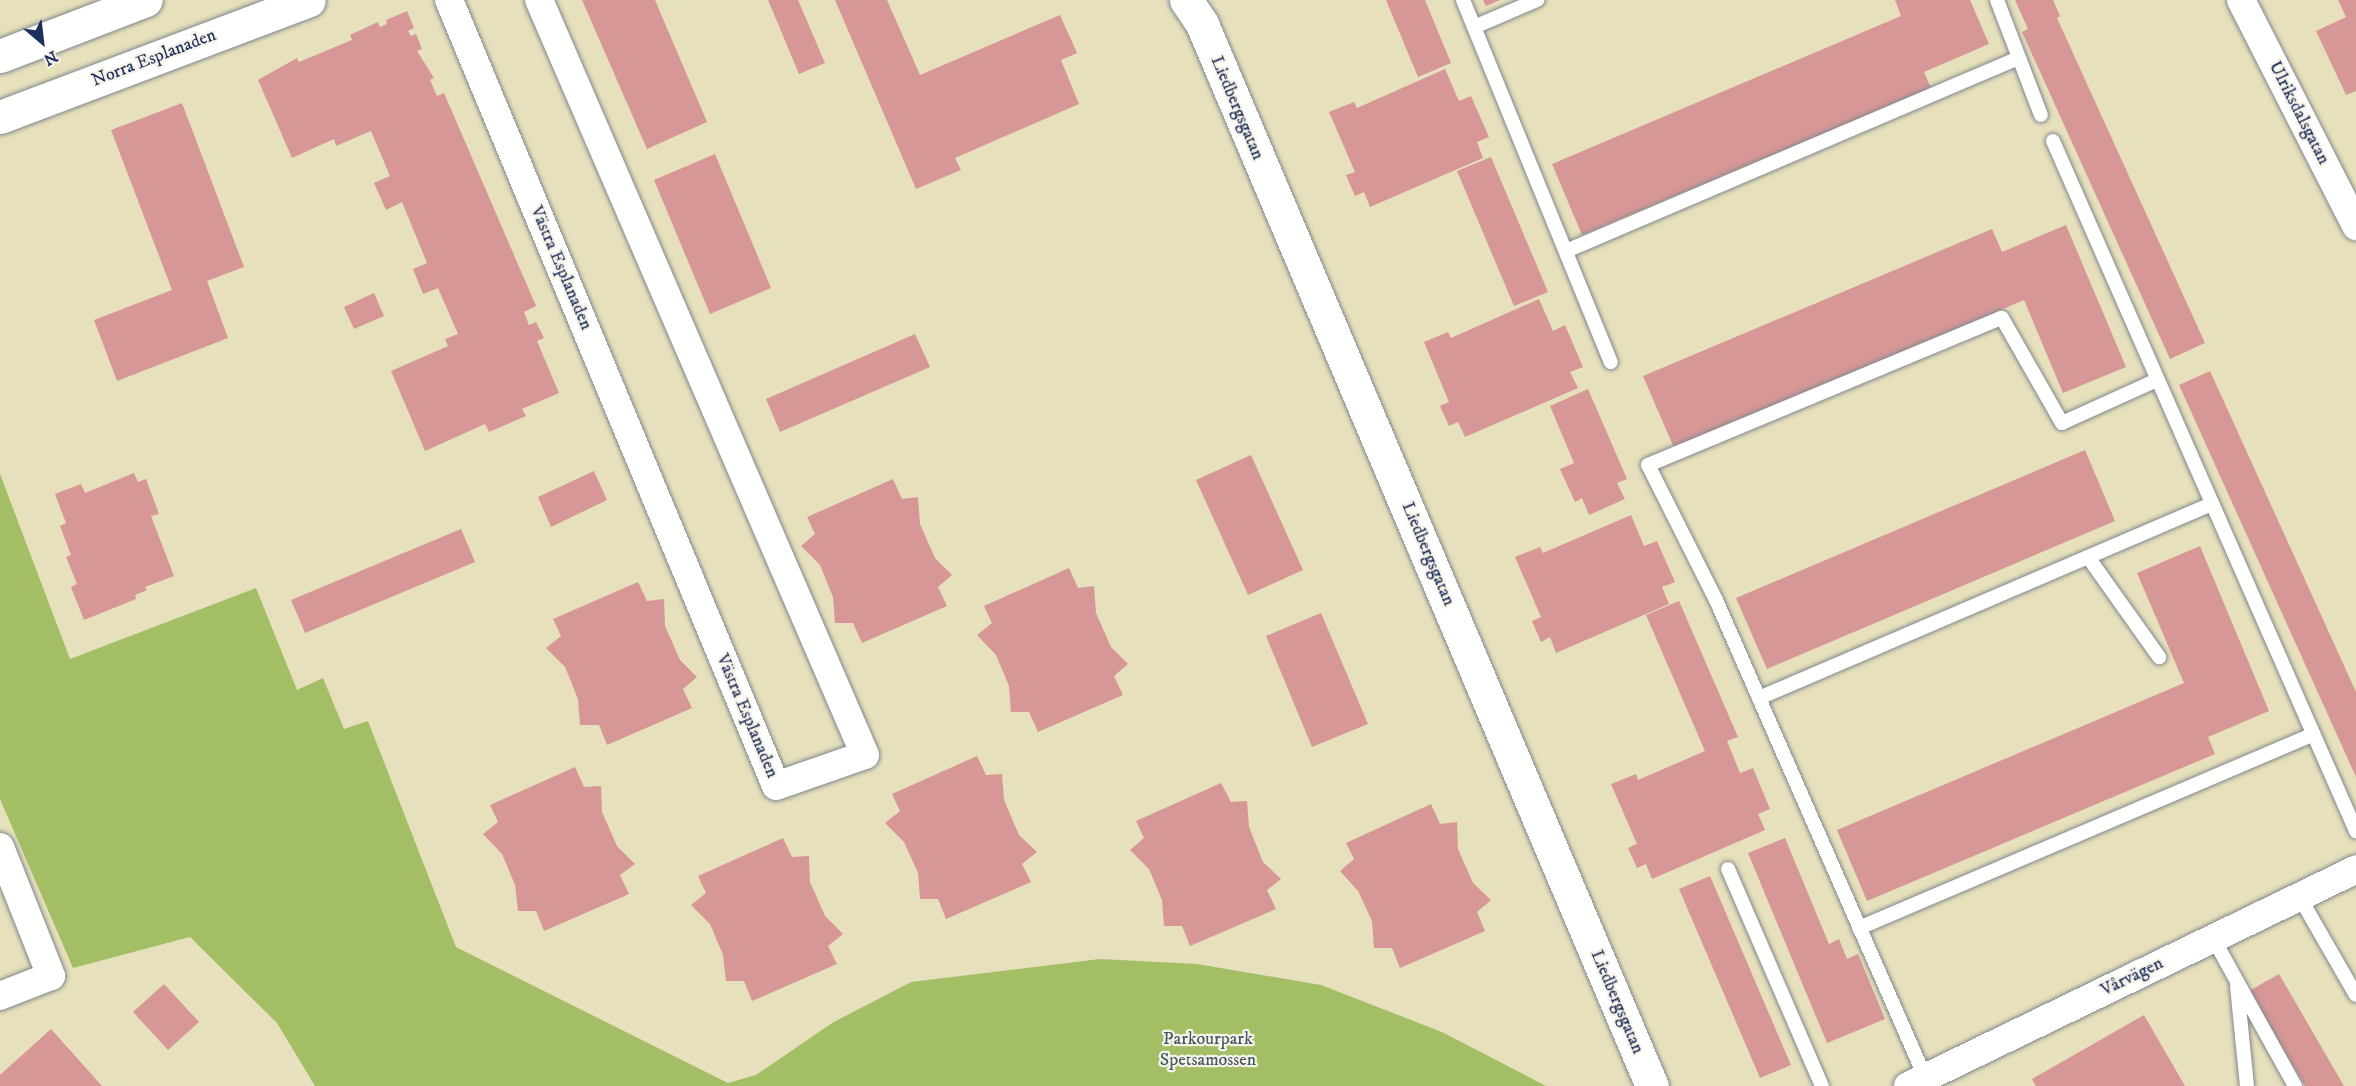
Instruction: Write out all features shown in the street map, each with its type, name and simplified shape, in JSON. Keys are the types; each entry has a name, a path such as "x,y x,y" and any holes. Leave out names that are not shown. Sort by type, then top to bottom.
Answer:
{"street":[{"path":"0,56 146,0"},
{"name":"Norra Esplanaden","path":"0,117 309,0"},
{"name":"Västra Esplanaden","path":"449,0 776,786 865,755 539,0"},
{"name":"Ulriksdalsgatan","path":"2241,0 2356,225"},
{"name":"Liedbergsgatan","path":"1197,8 1652,1086"},
{"path":"0,847 51,976 0,996"},
{"name":"Vårvägen","path":"1916,1082 2356,869"}],"lane":[{"path":"1463,0 1611,362"},
{"path":"1474,27 1537,0"},
{"path":"1997,0 2041,116"},
{"path":"1566,251 2018,58"},
{"path":"2053,141 2356,831"},
{"path":"1916,1082 1859,928 1716,600 1648,465 2002,318 2062,423 2157,380"},
{"path":"1759,699 2212,504"},
{"path":"2088,557 2159,657"},
{"path":"1859,928 2313,735"},
{"path":"1728,869 1822,1086"},
{"path":"2299,896 2356,995"},
{"path":"2213,938 2295,1086"},
{"path":"2237,981 2247,1086"}],"green space":[{"name":"Parkourpark Spetsamossen","path":"0,474 70,659 256,588 297,690 323,678 344,729 368,721 456,947 728,1083 756,1075 832,1023 911,982 1100,959 1197,964 1321,985 1442,1032 1546,1086 315,1086 277,1023 190,937 73,968 0,799"}],"building":[{"path":"582,0 655,0 707,122 647,149"},
{"path":"768,0 798,0 825,63 799,74"},
{"path":"835,0 887,0 920,75 1060,15 1077,53 1061,60 1079,104 955,158 961,170 916,189"},
{"path":"1386,0 1425,0 1451,63 1418,77"},
{"path":"1483,0 1500,0 1486,6"},
{"path":"1895,0 1970,0 1989,44 1924,72 1931,88 1582,235 1552,164 1901,16"},
{"path":"2015,0 2053,0 2060,16 2057,18 2205,343 2170,359 2022,32 2028,29"},
{"path":"2338,0 2356,0 2356,91 2346,95 2316,31 2346,17"},
{"path":"407,11 414,28 408,31 411,36 416,34 422,49 417,51 434,78 430,80 437,96 444,93 536,306 524,312 529,325 536,322 544,338 537,341 559,393 522,409 526,416 489,432 485,424 425,451 391,371 448,346 445,339 458,334 438,288 423,294 413,269 427,263 402,202 386,210 374,183 390,176 371,131 336,146 334,139 292,158 258,80 297,58 299,62 352,40 350,35 378,22 380,27 387,24 386,20"},
{"path":"1445,69 1459,101 1471,96 1489,137 1477,142 1483,158 1370,207 1364,192 1355,196 1346,175 1355,172 1329,112 1354,102 1357,108"},
{"path":"182,103 244,267 207,281 228,338 117,381 94,320 172,290 111,130"},
{"path":"715,154 771,288 710,314 654,180"},
{"path":"1491,157 1548,292 1514,306 1457,171"},
{"path":"2066,225 2126,367 2063,393 2024,300 1674,448 1643,376 1992,229 2002,252"},
{"path":"374,293 384,316 354,329 344,307"},
{"path":"1539,299 1553,331 1565,325 1583,367 1570,372 1578,388 1465,437 1458,422 1449,426 1440,406 1449,402 1424,342 1448,332 1451,338"},
{"path":"915,334 930,367 780,432 766,399"},
{"path":"2210,371 2356,692 2356,777 2179,385"},
{"path":"1588,389 1627,479 1617,483 1625,499 1589,515 1582,498 1575,502 1560,469 1574,463 1550,406"},
{"path":"2085,450 2115,521 1767,669 1736,598"},
{"path":"1251,455 1303,570 1248,595 1196,480"},
{"path":"594,471 607,500 551,527 538,497"},
{"path":"134,473 138,482 146,479 159,514 151,516 174,576 145,587 147,590 135,595 136,599 84,620 71,587 77,584 66,557 71,555 60,526 66,523 55,494 81,484 85,493"},
{"path":"893,479 902,499 918,497 920,524 935,558 952,575 938,587 947,606 862,643 853,623 835,623 833,597 820,565 801,546 815,534 807,517"},
{"path":"1631,515 1644,546 1657,541 1675,582 1662,587 1669,604 1556,653 1550,637 1541,642 1532,621 1541,617 1515,557 1540,547 1543,553"},
{"path":"461,529 475,562 305,633 291,600"},
{"path":"2200,546 2269,711 2208,737 2215,754 1867,901 1837,830 2184,683 2137,573"},
{"path":"1069,568 1078,588 1094,586 1096,613 1111,647 1128,664 1114,676 1123,695 1038,732 1029,712 1011,712 1009,686 996,655 977,635 992,623 984,606"},
{"path":"638,582 647,601 664,599 665,626 680,660 697,677 683,689 692,708 607,745 599,725 580,725 578,699 565,667 546,648 561,636 553,619"},
{"path":"1679,601 1738,737 1727,741 1740,773 1753,768 1770,809 1758,814 1765,830 1652,879 1646,864 1637,868 1628,848 1637,844 1611,784 1636,774 1638,780 1705,751 1646,615"},
{"path":"1321,613 1368,724 1312,747 1266,636"},
{"path":"977,756 986,775 1002,774 1004,800 1019,835 1037,852 1022,864 1031,882 946,919 938,899 920,899 918,873 904,842 885,823 900,811 892,794"},
{"path":"575,767 584,787 601,786 602,812 617,846 635,864 620,875 629,894 544,931 536,911 518,911 515,885 502,854 483,834 498,822 490,805"},
{"path":"1221,783 1231,802 1247,801 1249,827 1263,862 1281,879 1267,890 1276,909 1190,946 1182,926 1164,926 1162,900 1149,869 1130,850 1144,838 1136,821"},
{"path":"1431,804 1440,824 1457,822 1458,849 1473,883 1491,900 1477,912 1485,931 1400,968 1392,948 1374,948 1372,921 1358,891 1340,871 1354,859 1346,843"},
{"path":"783,838 792,857 809,856 810,882 825,916 843,934 828,946 837,964 752,1001 744,981 726,981 723,955 710,924 691,905 706,893 698,876"},
{"path":"1785,838 1829,944 1839,939 1847,959 1858,954 1885,1019 1827,1043 1748,853"},
{"path":"1710,876 1791,1065 1760,1078 1679,889"},
{"path":"2279,974 2344,1086 2305,1086 2249,991"},
{"path":"164,984 199,1022 168,1050 133,1012"},
{"path":"2144,1015 2185,1086 2036,1086 2032,1079"},
{"path":"51,1029 102,1086 0,1086 0,1075"}]}
